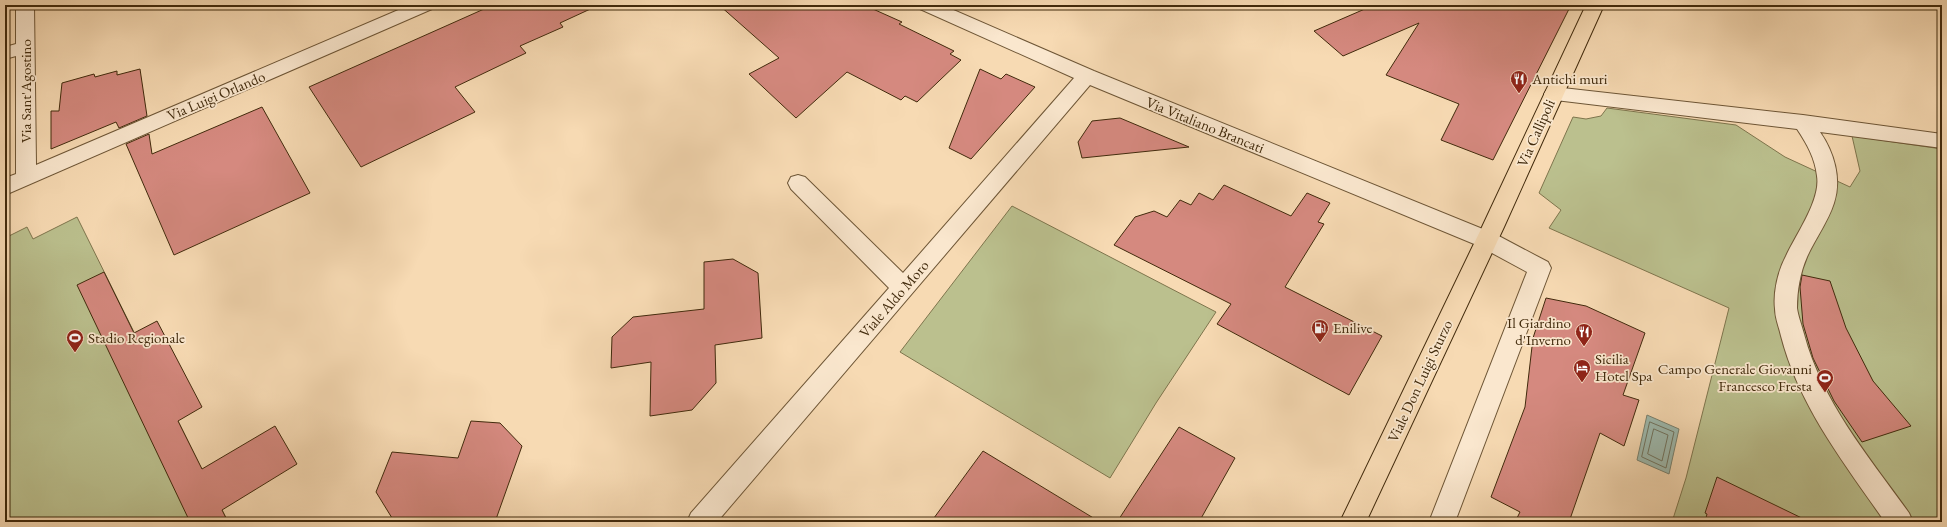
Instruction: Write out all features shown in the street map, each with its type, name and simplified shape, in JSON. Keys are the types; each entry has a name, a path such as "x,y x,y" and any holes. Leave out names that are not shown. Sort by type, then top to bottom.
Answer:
{"main road":[{"name":"Via Callipoli","path":"1487,240 1596,5"},
{"name":"Viale Don Luigi Sturzo","path":"1353,522 1487,240"}],"street":[{"name":"Via Sant'Agostino","path":"25,5 26,177"},
{"name":"Via Luigi Orlando","path":"5,187 426,5"},
{"name":"Via Vitaliano Brancati","path":"926,5 1087,76 1487,240 1540,268 1442,522"},
{"path":"5,53 26,47"},
{"name":"Viale Aldo Moro","path":"700,522 1087,76"},
{"path":"1554,94 1803,122 1942,142"},
{"path":"1803,122 1819,146 1828,177 1824,204 1796,257 1789,277 1786,309 1798,356 1811,388 1837,432 1900,522"},
{"path":"798,183 904,288"}],"green space":[{"name":"Campo Generale Giovanni Francesco Fresta","path":"1607,108 1736,125 1785,157 1850,187 1860,171 1852,136 1942,149 1942,522 1672,522 1686,478 1729,308 1549,228 1561,210 1539,193 1573,117 1586,119 1601,116"},
{"path":"1012,206 1216,312 1156,403 1110,478 900,352"},
{"name":"Stadio Regionale","path":"77,217 228,522 5,522 5,238 27,227 33,239"}],"water":[{"path":"1647,415 1679,429 1669,474 1637,460"}],"building":[{"path":"493,5 599,5 560,23 563,27 520,46 526,53 455,87 475,112 361,167 309,87"},
{"path":"719,5 864,5 902,22 899,24 954,51 950,54 961,60 917,102 905,96 901,100 847,72 796,118 749,74 779,58"},
{"path":"1374,5 1571,5 1493,160 1441,140 1459,104 1386,75 1419,23 1343,56 1314,31"},
{"path":"140,69 147,116 119,128 116,122 51,149 51,111 59,111 62,83 94,74 95,77 117,71 117,75"},
{"path":"980,69 1001,79 1006,74 1035,87 971,159 949,148"},
{"path":"262,107 310,193 174,255 126,144 149,134 152,154"},
{"path":"1120,118 1189,147 1082,158 1078,142 1092,121"},
{"path":"1224,185 1291,216 1307,193 1330,203 1318,222 1324,224 1285,287 1382,336 1349,395 1217,324 1231,304 1114,245 1135,217 1154,211 1167,217 1180,200 1191,205 1199,193 1213,200"},
{"path":"733,259 758,273 762,338 715,345 716,383 692,410 650,416 651,362 611,368 612,337 633,317 704,309 704,262"},
{"path":"104,272 134,333 157,321 202,407 178,421 202,469 275,426 297,464 222,510 228,522 190,522 77,285"},
{"path":"1802,275 1830,281 1846,328 1873,381 1911,426 1862,442 1834,401 1813,358 1803,324 1800,287"},
{"path":"1546,298 1586,306 1645,333 1623,395 1639,400 1624,446 1600,433 1569,522 1515,522 1520,512 1491,497 1525,407 1533,338"},
{"path":"471,421 500,423 522,446 495,522 440,522 441,519 392,518 376,492 392,452 458,458"},
{"path":"1179,427 1235,458 1199,522 1117,522"},
{"path":"983,451 1100,522 931,522"},
{"path":"1717,477 1810,522 1705,522 1707,514 1705,513"}],"place":[{"name":"Antichi muri","path":"1519,94"},
{"name":"Enilive","path":"1320,343"},
{"name":"Il Giardino d'Inverno","path":"1584,347"},
{"name":"Stadio Regionale","path":"75,353"},
{"name":"Sicilia Hotel Spa","path":"1582,383"},
{"name":"Campo Generale Giovanni Francesco Fresta","path":"1825,393"}]}
